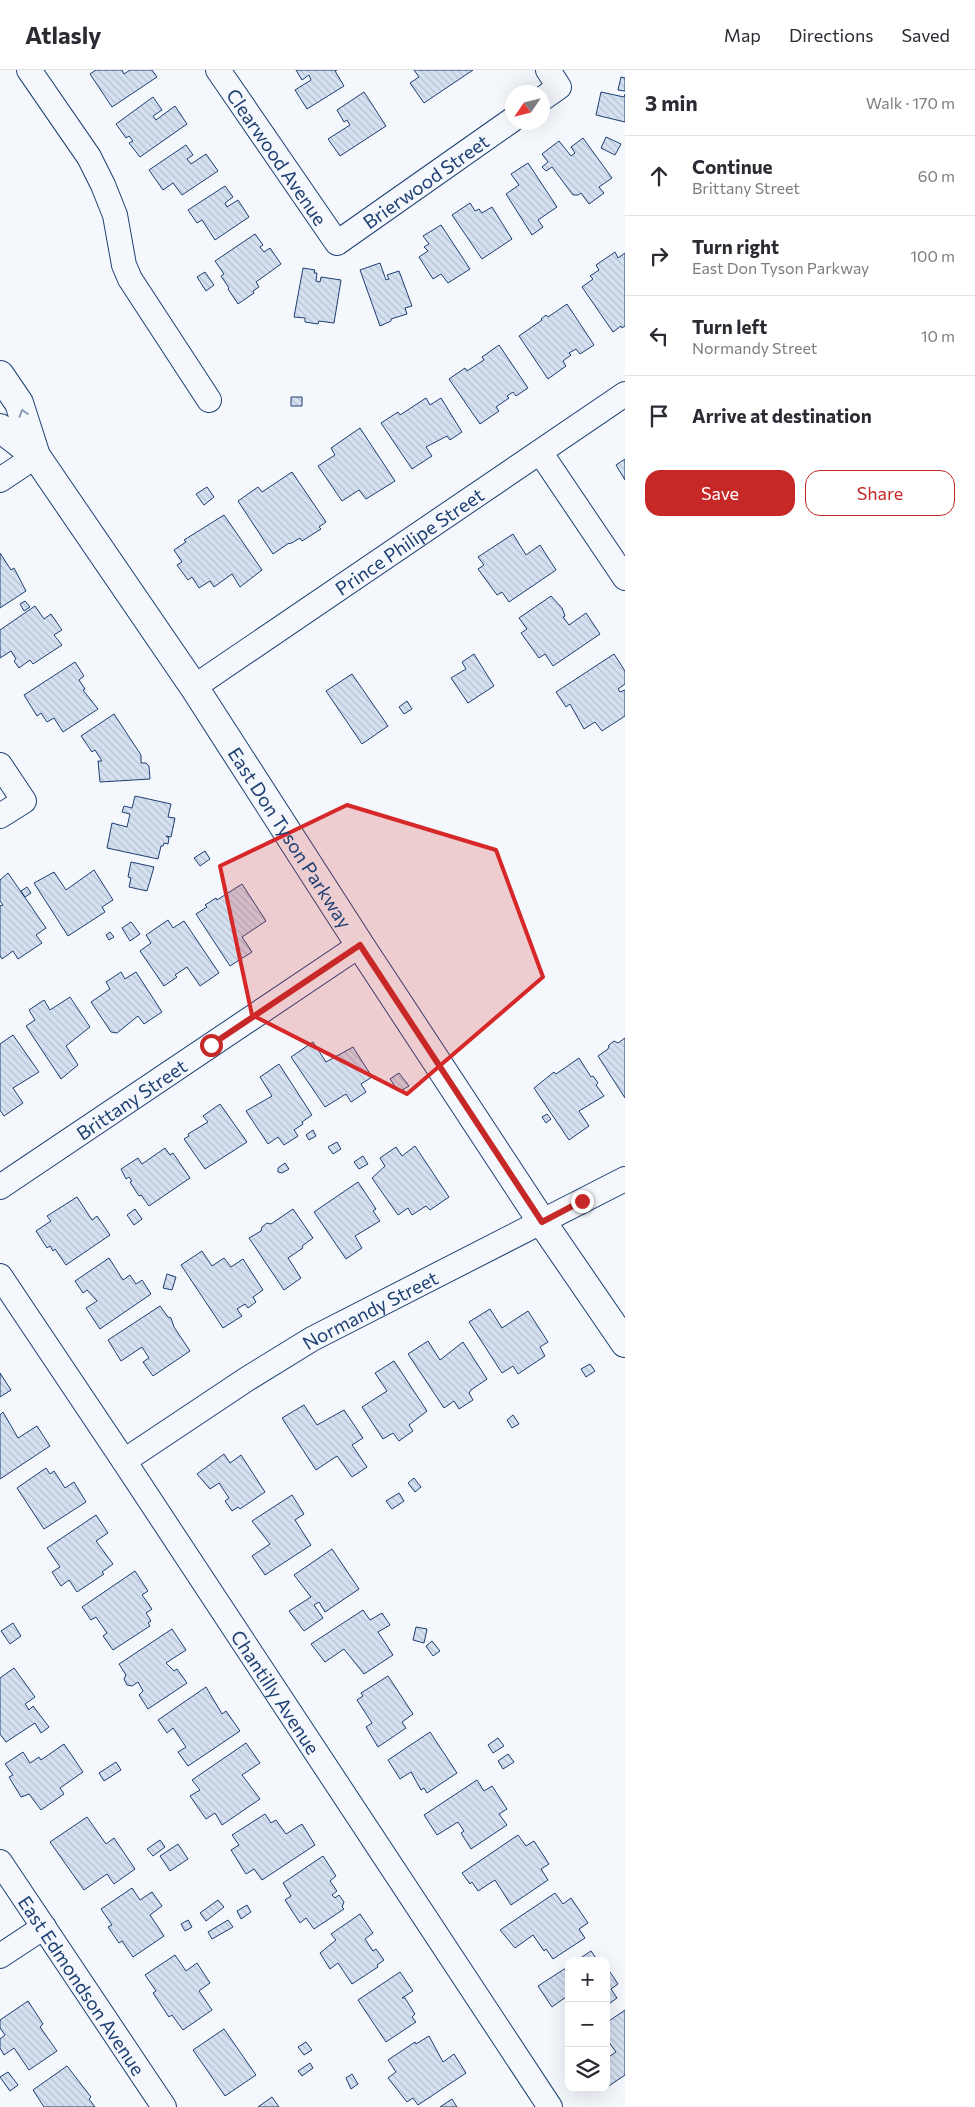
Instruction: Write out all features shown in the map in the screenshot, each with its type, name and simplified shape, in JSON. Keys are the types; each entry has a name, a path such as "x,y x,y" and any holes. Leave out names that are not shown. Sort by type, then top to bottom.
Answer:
{"main road":[{"name":"East Don Tyson Parkway","path":"0,375 19,403 36,456 194,687 360,945 542,1222 625,1343"},
{"name":"East Don Tyson Parkway","path":"0,428 36,456"}],"street":[{"path":"30,70 89,156 103,185 115,215 124,266 130,279 209,400"},
{"name":"Clearwood Avenue","path":"218,70 337,243"},
{"name":"Brierwood Street","path":"337,243 505,125"},
{"name":"Prince Philipe Street","path":"194,687 625,394"},
{"path":"540,452 625,578"},
{"path":"0,480 36,456"},
{"path":"0,765 24,801 0,816"},
{"name":"Brittany Street","path":"0,1187 360,945"},
{"name":"Normandy Street","path":"124,1461 247,1379 312,1339 625,1179"},
{"name":"Chantilly Avenue","path":"0,1276 550,2107"},
{"name":"East Edmondson Avenue","path":"0,1862 164,2107"},
{"path":"0,1956 44,1927"}],"highlighted area":[{"path":"347,805 496,850 543,977 407,1094 252,1015 220,866"}],"building":[{"path":"96,70 122,70 124,74 130,70 152,70 157,77 112,107 90,74"},
{"path":"296,70 337,70 335,71 344,86 307,109 295,90 311,80 309,75 302,80"},
{"path":"414,70 473,70 424,103 410,83 419,77"},
{"path":"621,77 625,78 625,91 618,90"},
{"path":"364,92 386,126 340,156 328,139 350,125 347,120 344,122 337,110"},
{"path":"601,92 624,97 625,94 625,122 596,115"},
{"path":"153,97 162,110 153,116 156,120 175,106 187,124 140,157 129,143 133,141 129,136 126,138 116,124"},
{"path":"606,137 621,144 615,155 601,148"},
{"path":"583,138 612,178 599,187 604,193 589,204 581,193 573,195 552,167 546,171 542,167 548,162 542,154 559,141 571,156 575,153 571,147"},
{"path":"186,145 193,155 187,159 191,164 206,154 218,171 182,195 173,183 163,190 149,170"},
{"path":"528,163 557,207 538,220 543,227 532,235 506,194 519,185 511,174"},
{"path":"225,186 233,197 225,203 227,207 238,200 249,217 215,240 202,220 197,223 188,210"},
{"path":"470,203 475,211 479,209 482,213 492,207 512,239 482,259 452,215"},
{"path":"441,225 470,269 448,283 441,274 433,279 419,257 428,251 424,247 429,244 423,236"},
{"path":"255,234 263,245 260,247 264,252 270,248 281,264 256,282 259,287 253,291 254,293 238,304 221,276 224,274 215,261"},
{"path":"615,252 618,258 625,253 625,326 622,328 621,326 613,332 582,287 593,279 590,276 599,270 596,265"},
{"path":"380,263 386,280 389,279 387,275 399,271 412,306 405,308 407,314 391,319 391,321 380,326 360,270"},
{"path":"303,268 315,270 314,273 317,273 316,281 320,282 321,277 341,280 334,323 319,321 318,324 305,322 305,318 294,317"},
{"path":"205,272 214,285 206,291 197,277"},
{"path":"567,304 594,345 580,354 576,349 569,353 571,355 563,361 566,366 548,379 519,336 546,315 548,317"},
{"path":"499,345 528,388 516,396 513,392 507,396 509,398 496,407 499,411 480,424 449,379 465,368 467,371 484,360 482,357"},
{"path":"291,397 302,397 302,406 291,406"},
{"path":"426,398 430,405 441,398 462,432 450,440 447,436 426,447 432,456 412,469 381,423 398,412 400,415"},
{"path":"360,428 395,481 366,499 359,490 342,501 318,466 335,455 331,448"},
{"path":"625,459 625,480 616,465"},
{"path":"292,472 326,522 319,527 321,529 302,541 300,538 273,554 238,501 258,487 262,492"},
{"path":"207,487 214,497 204,505 196,494"},
{"path":"224,515 262,570 240,587 232,574 214,587 210,581 199,588 192,577 188,580 177,565 182,562 174,550 186,542 184,540"},
{"path":"513,534 526,555 540,545 556,570 509,602 502,592 497,595 478,569 484,565 478,557"},
{"path":"0,553 11,570 14,568 26,591 0,608"},
{"path":"551,596 562,608 565,616 563,617 569,625 586,613 600,634 553,666 545,654 539,658 521,633 527,629 519,618"},
{"path":"25,601 30,607 24,611 20,604"},
{"path":"35,606 44,619 51,614 62,630 54,635 62,645 33,664 30,660 19,668 14,661 16,659 11,651 0,658 0,630"},
{"path":"474,654 494,686 468,703 451,678 466,669 462,662"},
{"path":"614,654 625,671 625,684 618,689 620,692 625,690 625,716 602,731 595,722 584,729 570,704 566,707 556,692"},
{"path":"75,662 84,676 79,680 85,689 83,690 98,709 63,732 54,718 47,722 41,713 37,716 24,695"},
{"path":"352,674 388,726 362,744 326,691"},
{"path":"407,701 412,709 404,714 399,707"},
{"path":"114,714 141,755 141,763 146,763 149,766 150,779 100,782 98,761 102,761 95,750 92,752 81,736"},
{"path":"135,796 171,804 168,817 175,818 171,837 166,836 169,838 168,844 164,843 161,846 158,859 107,848 112,823 127,827 130,814 122,812 124,806 132,808"},
{"path":"205,851 210,859 200,866 194,858"},
{"path":"131,862 154,867 147,891 129,887 131,878 128,877"},
{"path":"94,870 113,900 102,907 105,912 68,936 34,883 54,872 66,890"},
{"path":"8,873 46,928 36,935 42,943 18,959 13,951 2,959 0,956 0,906 3,905 0,901 0,880"},
{"path":"242,884 266,921 242,937 252,952 230,966 196,914 207,907 205,905 216,898 217,900"},
{"path":"27,887 31,893 25,897 21,891"},
{"path":"168,920 173,928 184,921 219,973 200,986 187,967 164,986 140,951 151,943 146,935"},
{"path":"131,922 140,934 130,941 122,928"},
{"path":"110,932 114,937 109,940 106,935"},
{"path":"121,972 125,979 136,972 162,1012 144,1024 138,1016 117,1033 111,1032 91,1002 110,989 106,982"},
{"path":"70,997 90,1027 66,1046 78,1065 61,1079 26,1026 35,1020 29,1010 44,1000 50,1010"},
{"path":"13,1035 39,1072 13,1088 23,1103 4,1116 0,1110 0,1044"},
{"path":"625,1038 625,1098 598,1056 608,1049 609,1045 614,1041 618,1043"},
{"path":"313,1042 326,1062 353,1047 372,1077 361,1084 366,1092 351,1102 346,1094 325,1107 291,1057"},
{"path":"579,1058 591,1077 593,1076 598,1083 596,1085 604,1096 579,1111 589,1126 569,1140 534,1088 554,1072 556,1074"},
{"path":"279,1064 312,1115 294,1130 298,1136 284,1145 278,1137 268,1144 246,1111 272,1096 260,1077"},
{"path":"399,1073 409,1086 399,1092 390,1079"},
{"path":"220,1104 247,1142 205,1169 184,1139 189,1136 188,1134 208,1122 203,1116"},
{"path":"547,1114 551,1119 546,1123 542,1117"},
{"path":"313,1130 316,1136 309,1140 306,1135"},
{"path":"337,1142 341,1149 333,1154 328,1147"},
{"path":"415,1146 449,1197 430,1210 426,1206 412,1215 408,1208 398,1215 372,1178 385,1166 380,1158 396,1147 402,1156"},
{"path":"165,1148 170,1155 173,1153 190,1178 149,1206 141,1195 139,1196 129,1177 126,1179 121,1169 138,1158 142,1164"},
{"path":"363,1156 368,1164 359,1169 354,1162"},
{"path":"285,1163 289,1169 282,1173 278,1172 278,1168"},
{"path":"358,1182 376,1209 373,1211 380,1221 355,1236 362,1248 346,1259 314,1212"},
{"path":"77,1197 92,1220 97,1216 110,1235 66,1265 55,1249 53,1251 50,1246 47,1248 36,1231 51,1221 47,1216"},
{"path":"135,1209 142,1219 134,1225 127,1215"},
{"path":"293,1209 313,1238 302,1246 303,1248 288,1258 301,1278 284,1290 249,1238 261,1231 262,1227 267,1223 271,1224"},
{"path":"202,1251 212,1266 224,1258 231,1267 243,1259 263,1290 253,1297 256,1302 248,1308 245,1304 237,1309 242,1316 223,1328 181,1265"},
{"path":"109,1258 123,1280 130,1275 136,1284 142,1280 151,1294 100,1329 86,1308 97,1301 87,1290 83,1293 75,1281"},
{"path":"167,1274 176,1277 172,1290 163,1288"},
{"path":"160,1306 168,1317 171,1318 174,1327 190,1351 153,1376 143,1362 149,1358 142,1347 121,1361 108,1340"},
{"path":"490,1309 502,1328 528,1311 548,1342 540,1347 545,1356 518,1374 513,1366 502,1373 469,1322"},
{"path":"428,1341 440,1360 463,1342 487,1379 471,1390 469,1393 473,1400 459,1409 454,1401 444,1408 408,1354"},
{"path":"394,1361 427,1411 409,1425 413,1431 399,1441 393,1433 383,1439 362,1407 387,1391 375,1373"},
{"path":"590,1364 595,1371 586,1377 581,1369"},
{"path":"0,1373 11,1390 0,1397"},
{"path":"304,1405 317,1425 344,1410 363,1438 352,1445 367,1467 352,1477 337,1456 316,1470 282,1418"},
{"path":"3,1412 18,1438 37,1426 50,1446 0,1479 0,1415"},
{"path":"513,1415 519,1424 512,1428 507,1420"},
{"path":"224,1454 230,1463 241,1455 265,1492 240,1509 238,1507 232,1511 225,1501 229,1498 219,1483 210,1489 197,1474"},
{"path":"46,1468 50,1474 54,1471 65,1488 74,1482 86,1502 44,1529 17,1488"},
{"path":"414,1478 421,1487 415,1492 408,1483"},
{"path":"399,1493 404,1501 392,1509 386,1501"},
{"path":"292,1495 304,1514 295,1520 311,1545 265,1575 252,1556 270,1544 252,1521"},
{"path":"96,1515 108,1533 96,1541 113,1564 102,1572 104,1574 77,1592 69,1580 61,1586 52,1572 60,1567 47,1548"},
{"path":"332,1549 359,1589 325,1612 319,1602 314,1605 323,1618 304,1631 289,1611 311,1597 294,1575"},
{"path":"135,1571 148,1591 142,1595 152,1609 146,1613 151,1621 148,1623 150,1626 113,1650 103,1636 107,1633 96,1617 91,1620 82,1607"},
{"path":"363,1610 370,1620 382,1613 390,1625 378,1632 393,1655 364,1674 344,1649 325,1662 311,1644"},
{"path":"13,1623 21,1636 10,1644 1,1631"},
{"path":"416,1627 427,1629 424,1643 413,1640"},
{"path":"172,1629 186,1650 166,1663 174,1671 177,1669 187,1683 148,1709 139,1695 143,1691 138,1682 132,1686 127,1685 124,1679 126,1675 119,1664"},
{"path":"432,1641 440,1651 433,1656 426,1646"},
{"path":"14,1668 35,1697 25,1704 29,1710 33,1706 49,1727 41,1733 35,1723 6,1742 0,1734 0,1678"},
{"path":"388,1676 413,1714 402,1722 406,1728 378,1747 366,1727 372,1723 357,1700 363,1696 361,1693"},
{"path":"206,1687 222,1714 226,1711 240,1731 188,1766 178,1752 186,1747 173,1728 167,1733 158,1720"},
{"path":"430,1732 457,1773 427,1793 424,1788 421,1790 411,1772 400,1779 388,1760"},
{"path":"498,1738 504,1746 493,1753 488,1745"},
{"path":"246,1743 260,1763 242,1775 260,1799 222,1825 215,1813 206,1819 190,1796 200,1790 192,1780"},
{"path":"64,1744 83,1772 60,1788 64,1794 41,1810 29,1794 21,1797 9,1777 13,1775 5,1764 23,1752 30,1763 39,1757 41,1760"},
{"path":"508,1754 514,1762 503,1769 498,1761"},
{"path":"116,1762 121,1770 104,1781 99,1773"},
{"path":"477,1780 484,1791 492,1786 507,1809 499,1814 507,1825 471,1849 461,1833 464,1831 458,1822 437,1835 424,1815"},
{"path":"265,1814 271,1823 276,1820 286,1834 302,1824 315,1845 262,1880 254,1869 246,1874 231,1850 239,1845 232,1835"},
{"path":"87,1817 106,1844 114,1838 135,1869 114,1884 107,1874 84,1890 50,1842"},
{"path":"518,1835 526,1846 534,1841 549,1864 541,1869 548,1880 511,1905 495,1880 478,1891 462,1873"},
{"path":"160,1840 165,1847 153,1856 147,1849"},
{"path":"178,1844 188,1859 170,1871 160,1856"},
{"path":"323,1856 336,1876 330,1881 337,1891 332,1895 335,1898 339,1895 344,1902 342,1907 344,1909 314,1929 306,1918 300,1923 285,1900 291,1896 283,1883"},
{"path":"132,1888 140,1900 152,1892 162,1906 150,1915 164,1936 133,1957 122,1941 119,1943 108,1927 112,1925 101,1909"},
{"path":"555,1893 563,1904 571,1898 588,1923 579,1929 585,1938 553,1959 546,1949 544,1951 533,1935 515,1948 500,1930"},
{"path":"218,1900 224,1907 206,1921 200,1913"},
{"path":"247,1905 251,1912 241,1919 237,1911"},
{"path":"360,1914 373,1933 365,1939 373,1951 376,1949 384,1960 377,1965 378,1967 352,1984 338,1963 330,1969 320,1953 336,1940 331,1934"},
{"path":"188,1920 192,1927 185,1931 181,1924"},
{"path":"228,1920 233,1927 212,1939 208,1932"},
{"path":"591,1951 595,1957 582,1957"},
{"path":"175,1955 186,1971 197,1963 210,1983 199,1991 212,2010 183,2030 172,2015 169,2017 153,1993 156,1991 145,1975"},
{"path":"565,1969 565,1998 552,2007 538,1986"},
{"path":"400,1972 413,1991 402,1998 405,1998 415,2014 412,2017 416,2022 386,2042 358,2000"},
{"path":"610,1972 618,1984 611,1989 617,1998 610,2003"},
{"path":"28,2001 43,2024 40,2027 57,2051 29,2070 14,2048 4,2055 0,2048 0,2039 5,2035 0,2028 0,2020"},
{"path":"625,2010 625,2075 610,2085 610,2056 616,2052 610,2044 610,2020"},
{"path":"224,2029 256,2075 225,2096 193,2050"},
{"path":"429,2036 443,2062 454,2054 466,2073 418,2105 413,2098 407,2102 388,2078 396,2072 388,2060 415,2042 416,2044"},
{"path":"306,2042 312,2050 304,2055 298,2047"},
{"path":"310,2063 313,2068 302,2076 298,2071"},
{"path":"67,2066 91,2097 89,2099 95,2107 44,2107 33,2090"},
{"path":"8,2072 18,2085 10,2091 0,2077"},
{"path":"352,2074 358,2084 351,2089 346,2078"},
{"path":"272,2097 279,2107 258,2107"},
{"path":"452,2099 457,2107 440,2107"}],"route":[{"path":"211,1045 360,945 542,1222 582,1201"}]}
